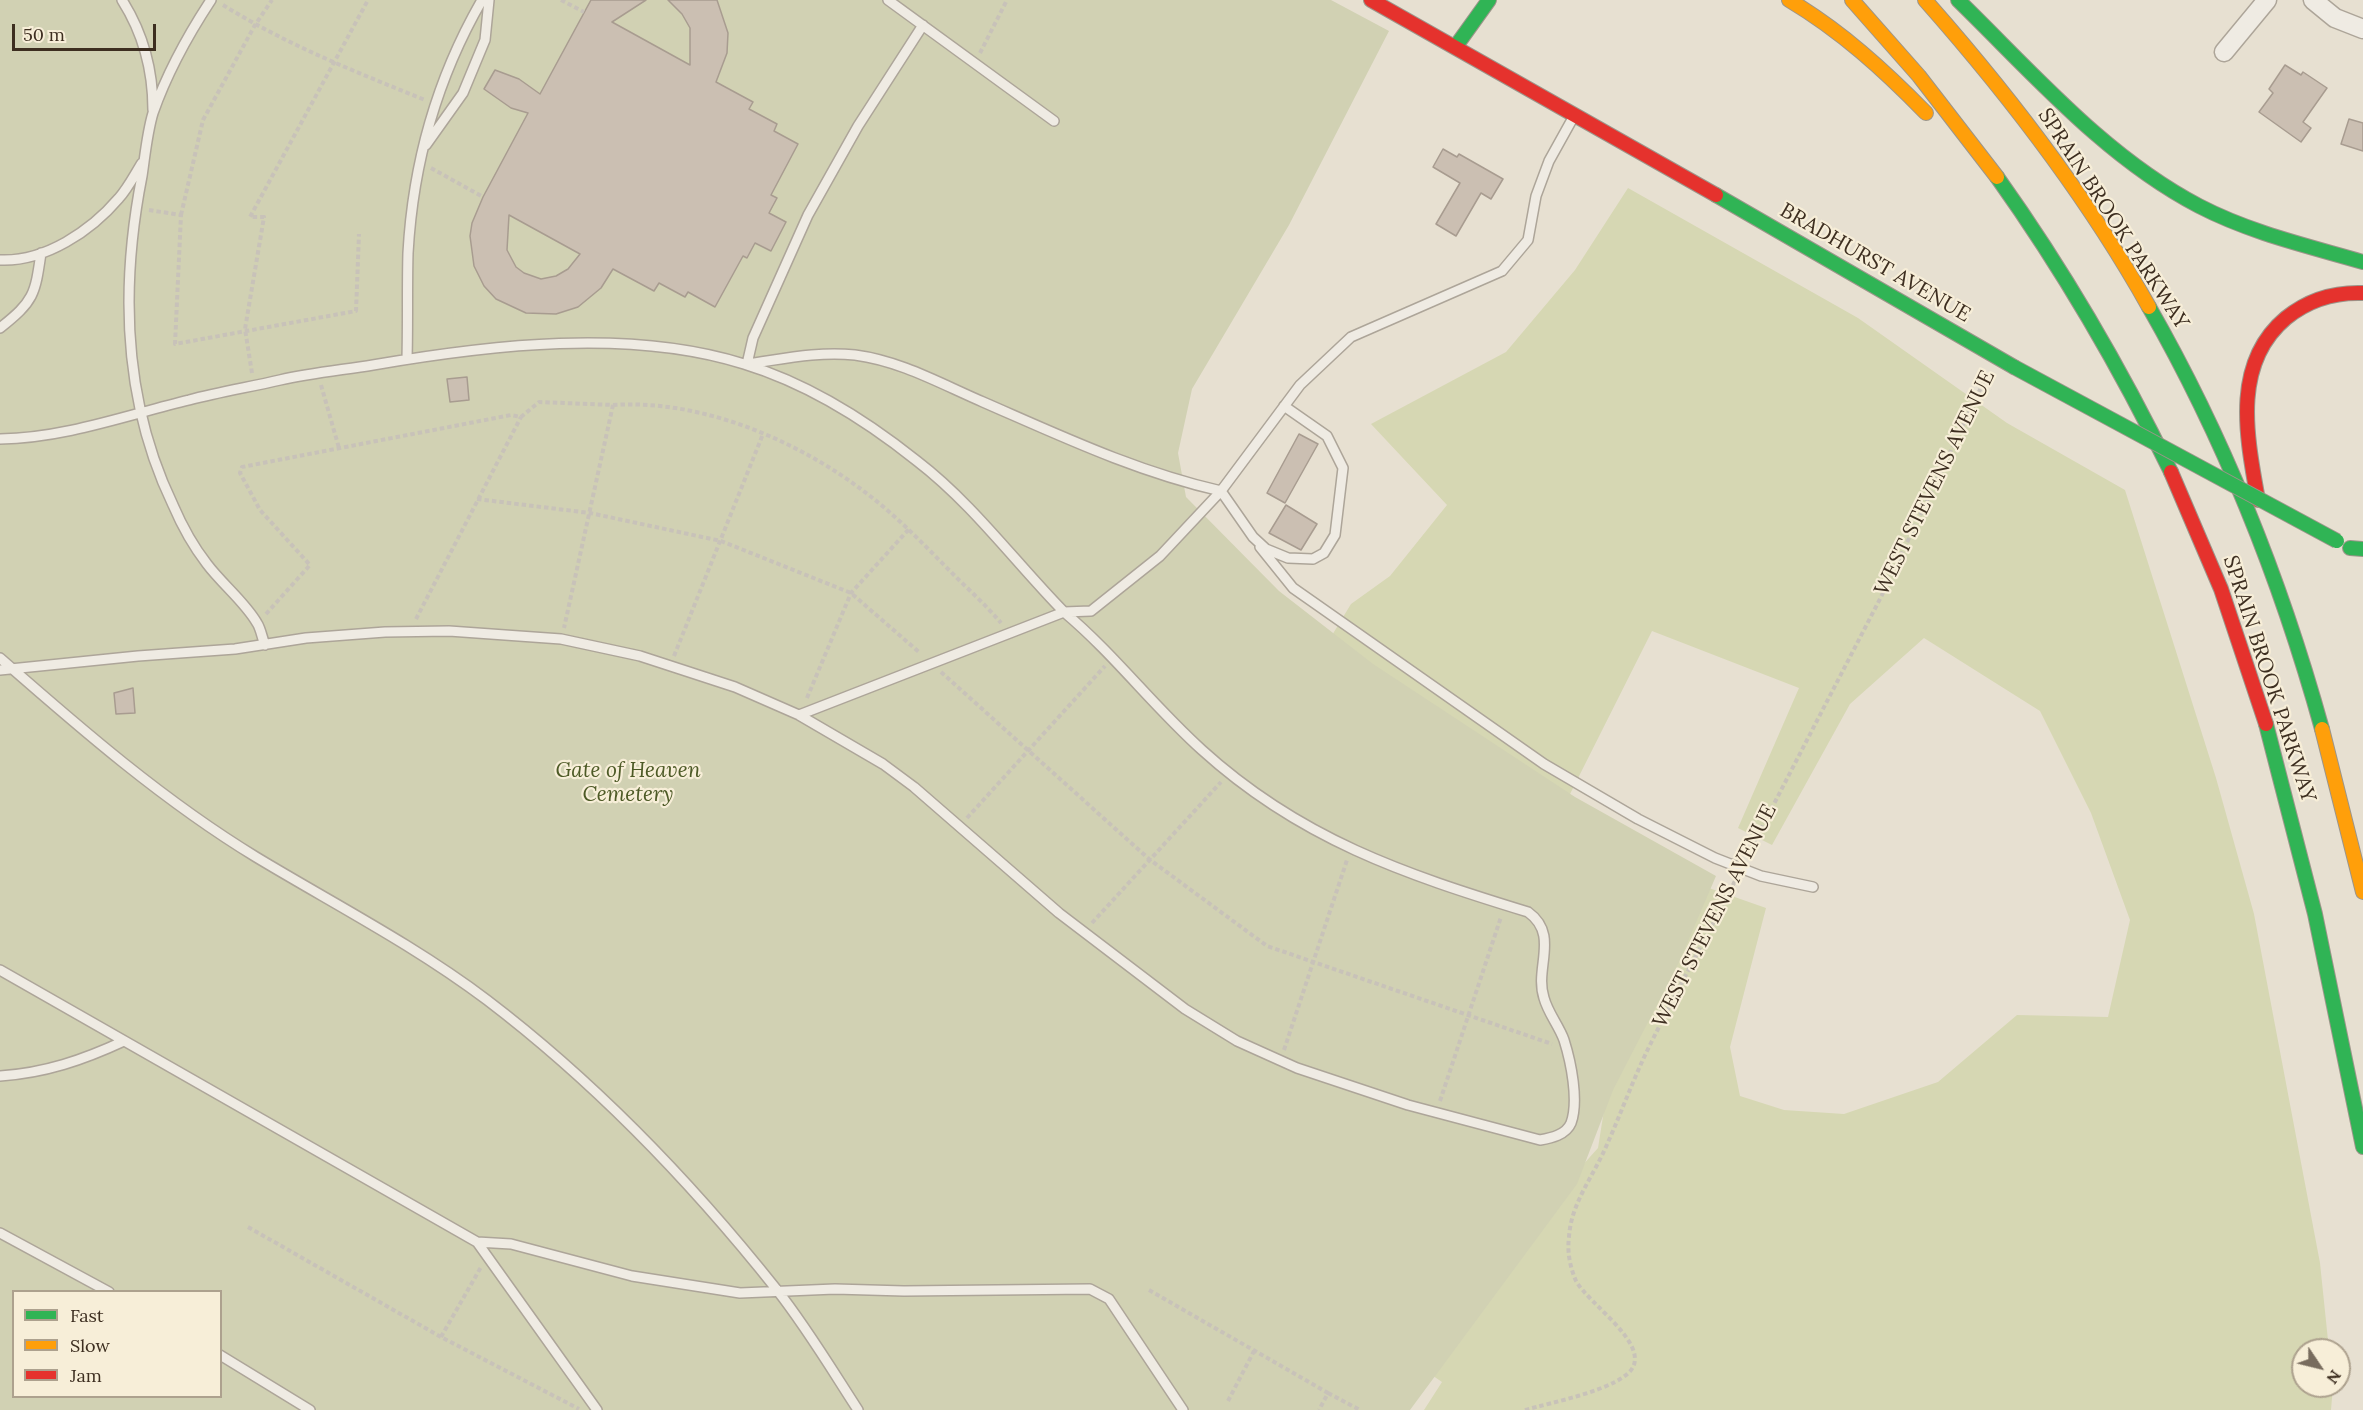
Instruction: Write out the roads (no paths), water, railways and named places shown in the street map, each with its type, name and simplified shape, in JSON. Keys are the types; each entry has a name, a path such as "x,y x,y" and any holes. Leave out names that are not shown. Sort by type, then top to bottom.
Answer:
{"main road":[{"name":"BRADHURST AVENUE","path":"1371,0 1456,46 1995,357 2359,551"},
{"path":"1456,46 1489,0"},
{"path":"1789,0 1831,26 1867,55 2030,218"},
{"name":"SPRAIN BROOK PARKWAY","path":"1852,0 1922,77 1966,130 2030,218 2086,307 2139,403 2185,500 2233,624 2292,817 2363,1147"},
{"name":"SPRAIN BROOK PARKWAY","path":"1925,0 2010,101 2067,178 2126,268 2200,400 2267,558 2308,684 2341,798 2363,892"},
{"path":"1958,0 2093,131 2160,183 2200,206 2240,224 2363,262"},
{"path":"2267,558 2246,429 2246,393 2253,363 2267,337 2289,314 2324,297 2363,293"}],"street":[{"path":"2224,52 2267,0"},
{"path":"2313,0 2335,18 2363,29"}],"lane":[{"path":"122,0 138,30 148,59 153,85 153,115 136,207 127,288 133,379 140,413 158,471 189,537 207,564 257,623 264,645"},
{"path":"153,115 175,62 213,0"},
{"path":"407,358 408,253 420,161 435,103 457,47 482,0"},
{"path":"423,150 463,93 486,40 489,0"},
{"path":"888,0 1054,122"},
{"path":"747,364 753,338 808,215 858,126 923,25"},
{"path":"799,715 1064,612 1091,611 1160,556 1221,491 1300,385 1351,337 1502,271 1528,240 1536,196 1549,161 1574,115"},
{"path":"0,261 31,257 79,234 120,197 145,157"},
{"path":"0,328 26,307 36,286 41,253"},
{"path":"0,439 23,438 317,372 484,348 580,344 664,347 747,364 842,409 918,461 980,520 1064,612 1114,657 1175,725 1230,773 1287,815 1397,870 1528,912 1541,924 1544,932 1546,945 1542,985 1544,998 1566,1049 1574,1090 1571,1123 1553,1138 1540,1140 1522,1136 1437,1113 1281,1060 1238,1041 1185,1009 1084,932 883,764 799,715 735,687 630,653 561,639 449,631 409,632 306,639 0,670"},
{"path":"747,364 810,354 855,355 896,363 1092,450 1170,480 1221,491 1293,588 1506,739 1638,819 1740,870 1813,887"},
{"path":"1253,537 1266,549 1288,558 1314,559 1324,553 1335,535 1343,468 1327,436 1284,406"},
{"path":"0,658 99,743 195,816 254,856 375,925 436,965 523,1029 606,1101 725,1226 777,1291 858,1410"},
{"path":"0,970 477,1242 597,1410"},
{"path":"0,1076 40,1072 81,1060 124,1041"},
{"path":"0,1233 35,1249 106,1290"},
{"path":"477,1242 511,1244 632,1276 740,1293 835,1288 904,1291 1090,1289 1109,1299 1184,1410"},
{"path":"222,1356 310,1410"}],"park label":[{"name":"Gate of Heaven Cemetery","path":"628,783"}]}
